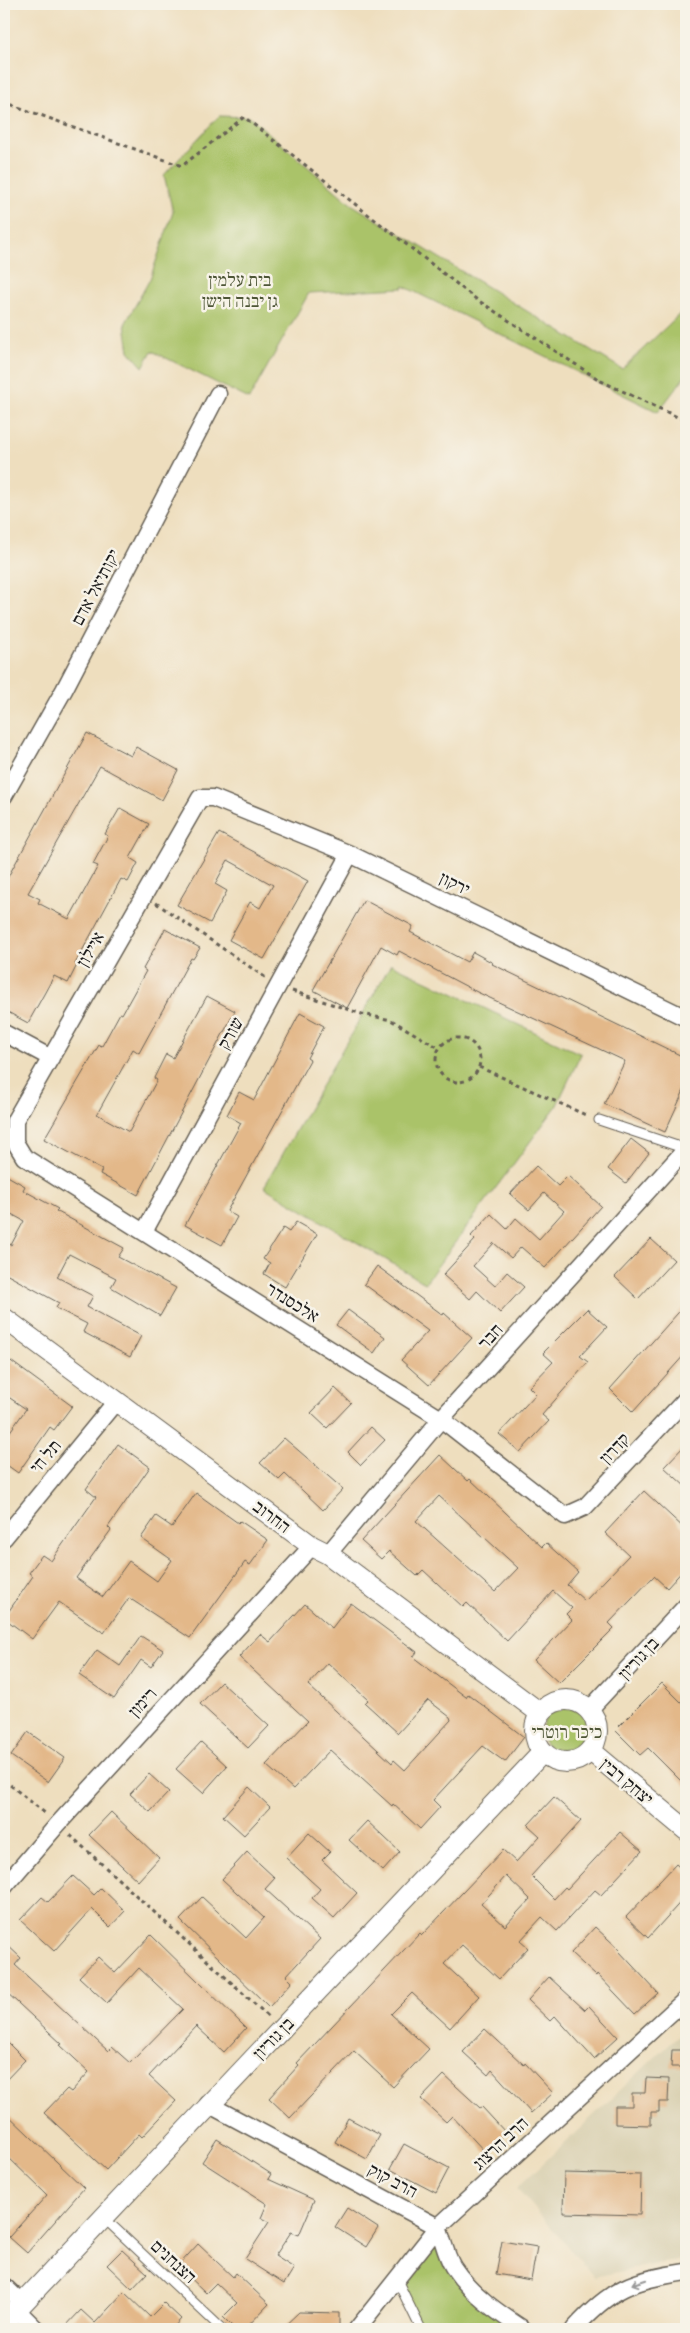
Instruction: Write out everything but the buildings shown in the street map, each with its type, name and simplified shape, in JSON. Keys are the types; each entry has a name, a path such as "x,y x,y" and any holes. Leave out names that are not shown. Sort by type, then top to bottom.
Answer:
{"street":[{"name":"יקותיאל אדם","path":"4,796 64,690 218,394"},
{"name":"ירקון","path":"200,798 213,798 350,854 686,1018"},
{"name":"איילון","path":"15,1120 200,798"},
{"name":"שורק","path":"144,1232 350,854"},
{"path":"4,1033 51,1058"},
{"name":"אלכסנדר","path":"15,1120 15,1142 24,1157 441,1419 565,1516"},
{"name":"חבר","path":"320,1550 686,1149"},
{"name":"החרוב","path":"4,1318 540,1713"},
{"name":"קדרון","path":"565,1516 585,1507 686,1399"},
{"name":"תל חי","path":"4,1538 117,1400"},
{"name":"רימון","path":"4,1887 58,1824 320,1550"},
{"name":"בן גוריון","path":"589,1710 686,1606"},
{"path":"558,1700 570,1700 580,1703 589,1710 595,1719 597,1730 596,1741 591,1751 583,1758 562,1763 551,1760 542,1753 534,1737 536,1720 548,1705 558,1700"},
{"name":"יצחק רבין","path":"591,1751 686,1830"},
{"name":"בן גוריון","path":"14,2312 208,2104 282,2029 542,1753"},
{"name":"הרב הרצוג","path":"357,2329 438,2227 686,1999"},
{"name":"הרב קוק","path":"208,2104 438,2227"},
{"path":"438,2227 453,2266 473,2292 497,2312 523,2329"},
{"path":"574,2329 602,2300 626,2286 651,2278 686,2272"},
{"path":"4,2286 14,2312 36,2329"}],"lane":[{"path":"599,1120 686,1149"},
{"name":"הצנחנים","path":"103,2217 222,2329"},
{"path":"396,2278 421,2329"}],"path":[{"path":"4,102 182,166 244,117 476,299 601,381 686,421"},
{"path":"458,1038 466,1039 478,1049 479,1067 468,1080 451,1081 444,1078 438,1069 436,1055 445,1042 458,1038"},
{"path":"479,1067 599,1120"},
{"path":"4,1780 58,1824 282,2029"}],"shaded area":[{"path":"686,2028 686,2258 594,2277 517,2188"}],"green space":[{"name":"בית עלמין גן יבנה הישן","path":"219,116 250,117 351,204 622,369 686,308 686,375 658,412 403,286 403,288 309,293 249,399 152,351 143,367 129,351 125,324 150,279 173,212 164,175"},
{"path":"391,964 581,1054 556,1107 425,1283 264,1187"},
{"name":"כיכר רוטרי","path":"566,1707 575,1709 583,1714 588,1722 590,1731 588,1740 583,1748 575,1753 566,1755 557,1753 549,1748 544,1740 542,1731 544,1722 549,1714 557,1709"},
{"path":"438,2227 453,2266 523,2329 420,2329 396,2278"}]}
